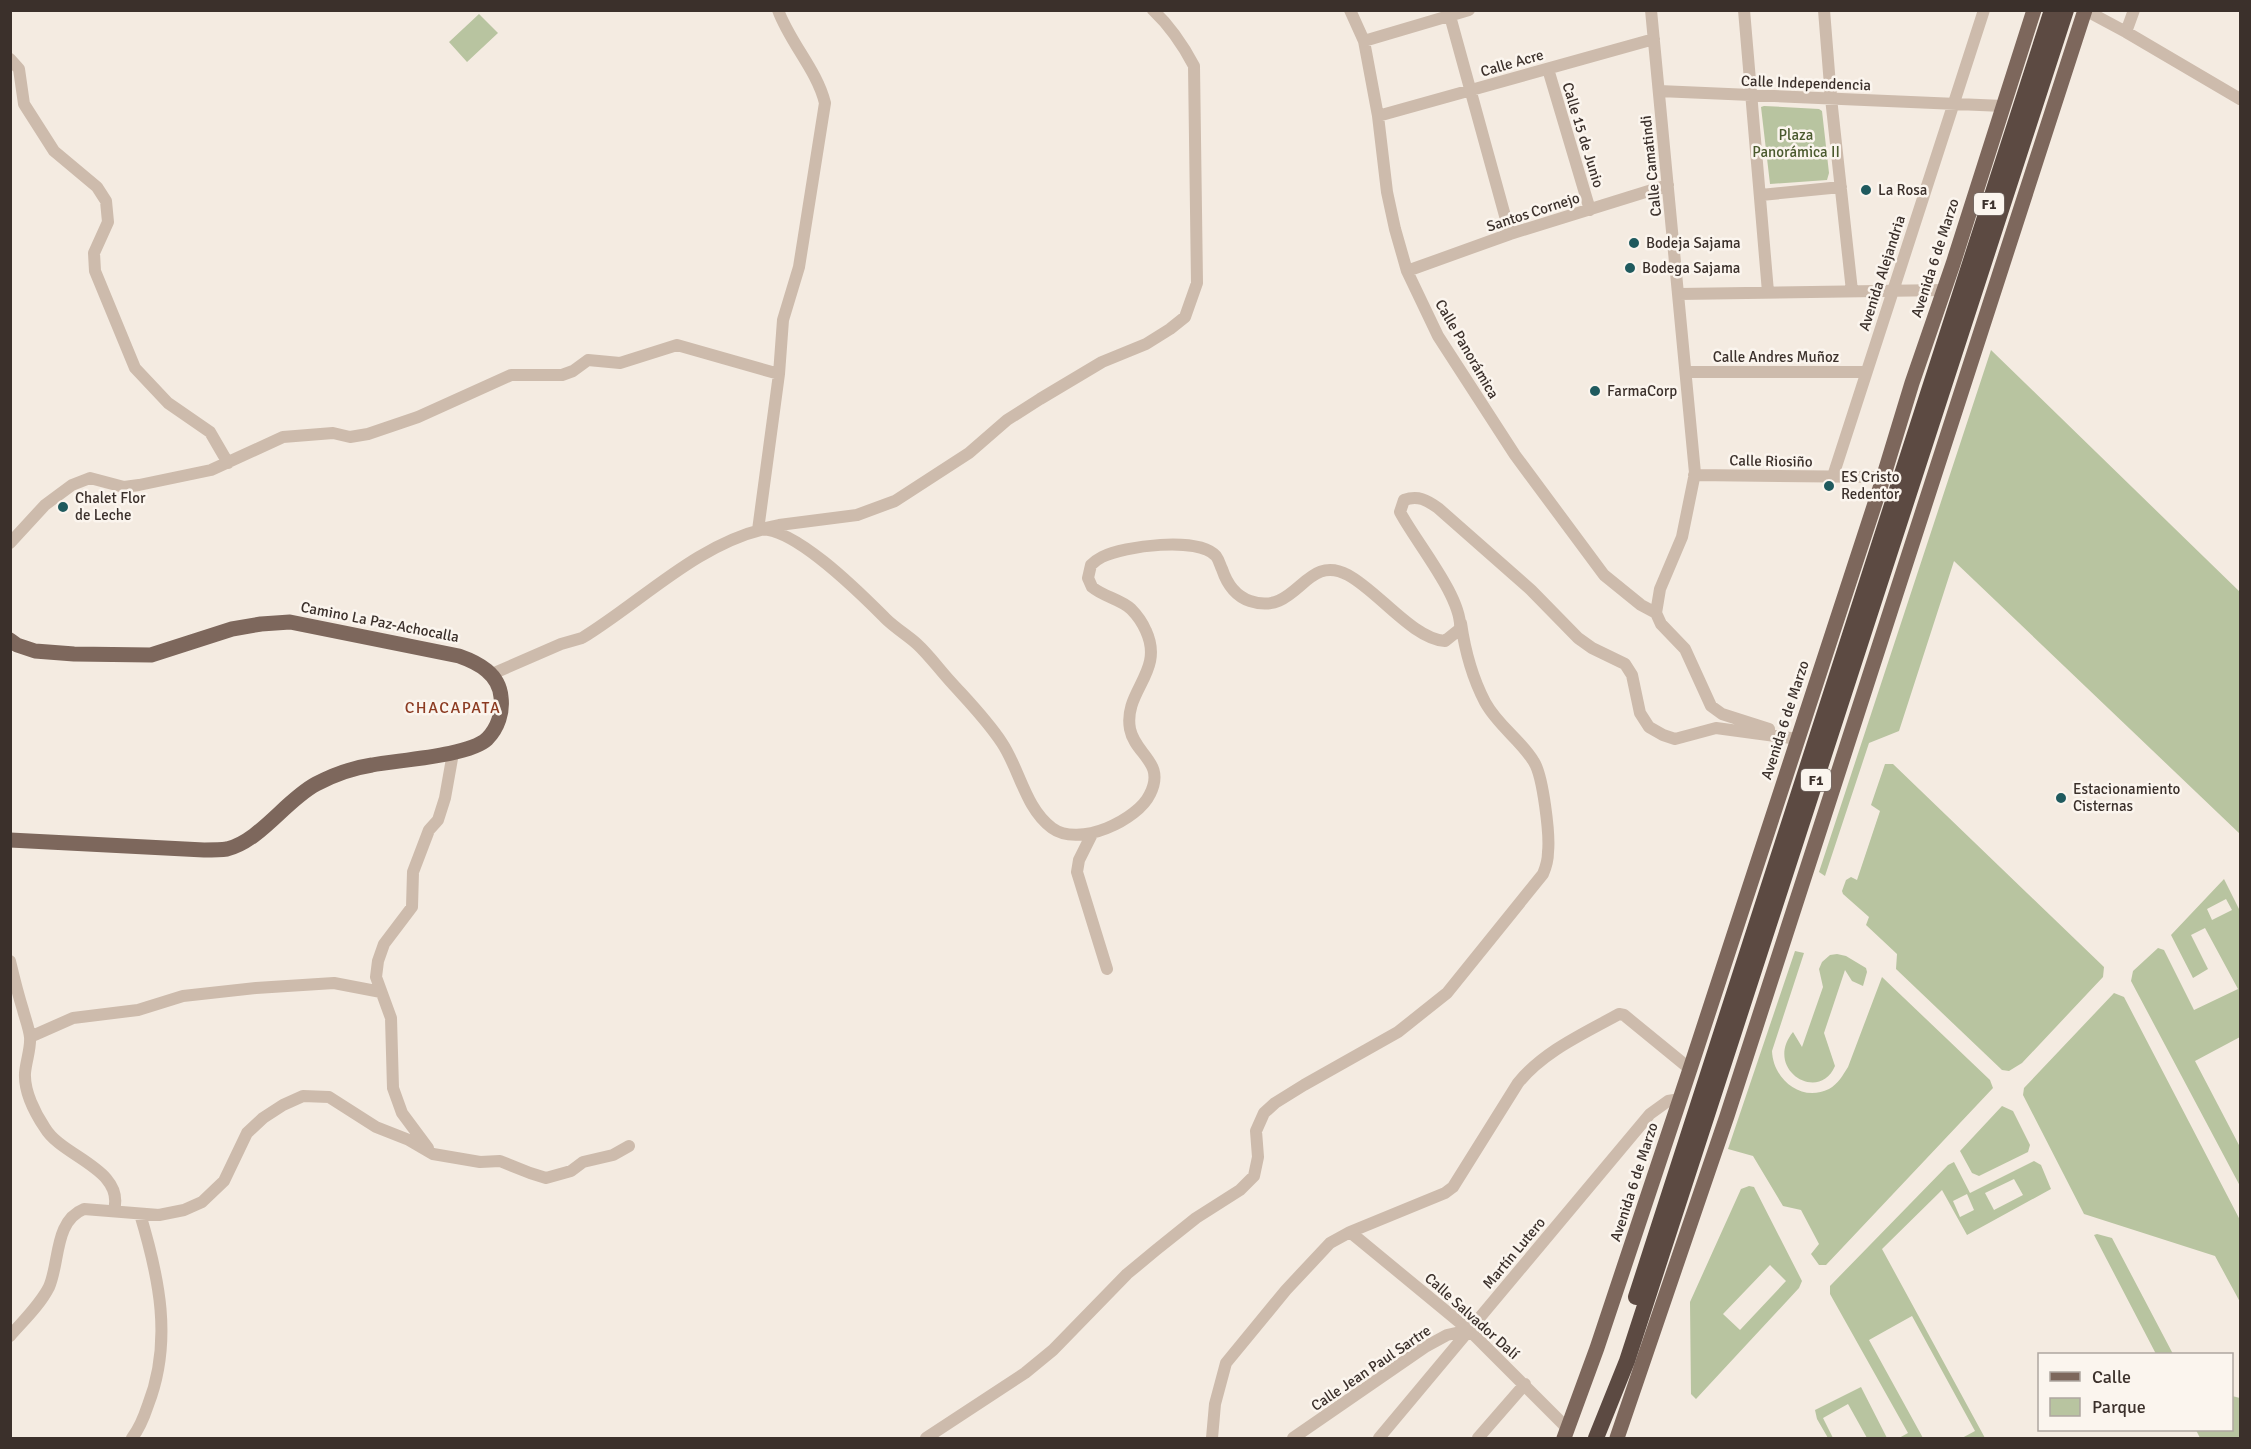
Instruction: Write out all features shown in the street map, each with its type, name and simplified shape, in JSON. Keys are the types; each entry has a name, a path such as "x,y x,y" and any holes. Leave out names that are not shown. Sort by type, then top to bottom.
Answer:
{"highway":[{"name":"F1","path":"1586,1438 1620,1347 2052,10"},
{"name":"F1","path":"1596,1438 1627,1361 2066,10"}],"main road":[{"name":"Avenida 6 de Marzo","path":"1566,1434 1690,1069 2034,10"},
{"path":"1617,1438 1727,1116 2085,10"},
{"name":"Camino La Paz-Achocalla","path":"10,640 35,651 152,655 232,629 290,622 459,656 471,660 492,674"},
{"path":"10,840 204,850 228,848 250,837 314,785 340,773 370,765 453,753 486,740 497,725 503,710 500,686 492,674"}],"street":[{"path":"762,530 783,320 799,267 825,103 822,90 778,10"},
{"path":"492,674 551,648 582,638 707,552 748,533 779,525 857,515 896,501 969,453 1007,420 1102,362 1146,344 1185,317 1197,283 1194,66 1183,44 1153,10"},
{"name":"Calle Panorámica","path":"1350,10 1364,41 1378,116 1387,192 1407,271 1438,336 1515,455 1604,575 1656,614"},
{"path":"1364,41 1469,10"},
{"name":"Calle Camatindi","path":"1651,10 1695,475 1682,537 1660,589 1656,614"},
{"path":"1744,10 1768,292"},
{"path":"1824,10 1852,291"},
{"name":"Avenida Alejandria","path":"1833,476 1984,10"},
{"path":"2085,10 2241,99"},
{"path":"2126,32 2134,10"},
{"path":"1450,16 1510,234"},
{"name":"Calle Acre","path":"1378,116 1654,39"},
{"path":"10,59 19,69 24,104 54,151 97,186 106,201 108,222 94,253 95,271 135,368 168,403 210,432 228,463"},
{"name":"Calle 15 de Junio","path":"1548,69 1590,210"},
{"name":"Calle Independencia","path":"1659,91 2003,106"},
{"name":"Santos Cornejo","path":"1407,271 1510,234 1668,185"},
{"path":"1761,195 1841,187"},
{"path":"1679,294 1944,290"},
{"path":"10,543 45,505 72,485 84,480 90,478 124,487 211,470 283,437 333,433 350,437 368,434 453,403 511,375 562,375 573,371 588,360 620,363 677,345 778,374"},
{"name":"Calle Andres Muñoz","path":"1686,372 1865,372"},
{"name":"Calle Riosiño","path":"1695,475 1883,477"},
{"path":"926,1438 1025,1373 1053,1350 1127,1274 1196,1218 1240,1190 1254,1176 1258,1157 1256,1131 1264,1113 1275,1102 1398,1032 1447,993 1543,874 1549,850 1539,772 1534,762 1499,724 1485,702 1466,656 1461,619 1443,583 1400,512 1404,500 1420,498 1438,508 1531,590 1578,638 1592,648 1625,664 1632,675 1640,713 1649,727 1675,739 1716,728 1798,739"},
{"path":"762,530 781,534 801,545 856,588 887,620 918,645 982,715 1004,745 1031,804 1053,829 1070,836 1092,834 1140,808 1150,794 1154,776 1152,763 1131,734 1129,720 1134,699 1152,659 1152,643 1144,626 1132,610 1092,587 1088,578 1091,565 1102,557 1142,546 1186,546 1208,549 1218,558 1226,581 1236,594 1251,602 1271,605 1285,600 1306,579 1318,573 1332,571 1347,574 1375,594 1425,637 1445,641 1460,629 1461,619"},
{"path":"1656,614 1661,624 1686,649 1712,706 1722,714 1798,739"},
{"path":"432,1155 402,1113 393,1088 390,1018 376,977 378,961 384,944 411,911 414,898 413,872 429,830 438,820 445,798 453,753"},
{"path":"1092,834 1079,860 1077,873 1107,969"},
{"path":"10,961 30,1037 25,1075 28,1093 46,1130 107,1179 117,1201 114,1210"},
{"path":"30,1037 73,1018 138,1010 183,996 334,983 381,992"},
{"path":"1212,1438 1215,1404 1226,1363 1286,1290 1330,1243 1350,1232 1445,1193 1453,1187 1518,1083 1544,1057 1619,1014 1624,1015 1690,1069"},
{"path":"10,1336 48,1290 63,1229 75,1212 84,1209 114,1210 159,1215 184,1210 202,1202 224,1181 247,1133 282,1105 303,1096 329,1097 376,1127 410,1140 432,1155 480,1162 500,1161 546,1178 572,1171 583,1162 613,1155 629,1146"},
{"name":"Martín Lutero","path":"1379,1438 1650,1114 1668,1101 1680,1099"},
{"path":"132,1438 139,1430 158,1381 163,1325 153,1258 140,1214"},
{"name":"Calle Salvador Dalí","path":"1350,1232 1470,1330 1525,1384 1566,1434"},
{"name":"Calle Jean Paul Sartre","path":"1293,1438 1425,1347 1447,1335 1470,1330"},
{"path":"1478,1438 1525,1384"}],"green space":[{"path":"479,14 498,33 467,62 449,42"},
{"name":"Plaza Panorámica II","path":"1761,107 1822,111 1829,173 1827,180 1770,184"},
{"path":"1991,350 2240,592 2240,834 1954,561 1899,731 1869,743 1825,876 1819,872"},
{"path":"1885,764 1893,764 2104,967 2103,977 2022,1063 2009,1071 2002,1070 1896,969 1897,954 1866,925 1869,917 1843,894 1846,880 1851,877 1857,880 1880,811 1871,805"},
{"path":"2224,879 2240,911 2240,1037 2195,1061 2240,1147 2240,1186 2131,981 2133,971 2158,948 2164,950 2194,1010 2238,989 2205,928 2191,935 2208,969 2193,978 2171,935","holes":["2226,899 2232,910 2212,920 2207,909"]},
{"path":"1795,951 1804,953 1772,1051 1777,1071 1790,1086 1799,1091 1819,1093 1838,1082 1848,1067 1882,977 1990,1080 1993,1088 1826,1265 1819,1265 1811,1254 1819,1244 1801,1210 1783,1206 1753,1156 1728,1149"},
{"path":"1830,955 1846,956 1866,968 1867,972 1863,986 1852,981 1845,970 1824,1033 1835,1066 1827,1077 1817,1082 1807,1082 1797,1077 1789,1069 1785,1058 1786,1046 1793,1032 1802,1047 1823,987 1819,969 1822,962"},
{"path":"2114,993 2124,997 2240,1220 2240,1302 2215,1256 2084,1214 2023,1095 2024,1088"},
{"path":"2002,1106 2013,1111 2030,1145 2028,1152 1979,1176 1972,1173 1960,1151"},
{"path":"2034,1161 2041,1165 2051,1189 1967,1235 1942,1190 1882,1249 1985,1438 1962,1438 1975,1431 1912,1316 1869,1340 1923,1438 1899,1438 1908,1433 1830,1294 1830,1286 1948,1165 1954,1162 1970,1193","holes":["2014,1179 2023,1195 1994,1210 1985,1193","1967,1194 1974,1210 1960,1217 1953,1201"]},
{"path":"1754,1187 1802,1281 1799,1288 1696,1399 1691,1394 1690,1302 1741,1189","holes":["1770,1265 1786,1281 1740,1330 1723,1314"]},
{"path":"2094,1235 2112,1238 2172,1353 2155,1353"},
{"path":"1861,1387 1887,1438 1867,1438 1848,1404 1823,1418 1833,1438 1828,1438 1817,1419 1815,1410"},
{"path":"2233,1396 2240,1398 2240,1438 2200,1438 2196,1431 2233,1431"}],"place":[{"name":"La Rosa","path":"1866,190"},
{"name":"Bodeja Sajama","path":"1634,243"},
{"name":"Bodega Sajama","path":"1630,268"},
{"name":"FarmaCorp","path":"1595,391"},
{"name":"ES Cristo Redentor","path":"1829,486"},
{"name":"Chalet Flor de Leche","path":"63,507"},
{"name":"Estacionamiento Cisternas","path":"2061,798"}],"district":[{"name":"CHACAPATA","path":"453,708"}]}
